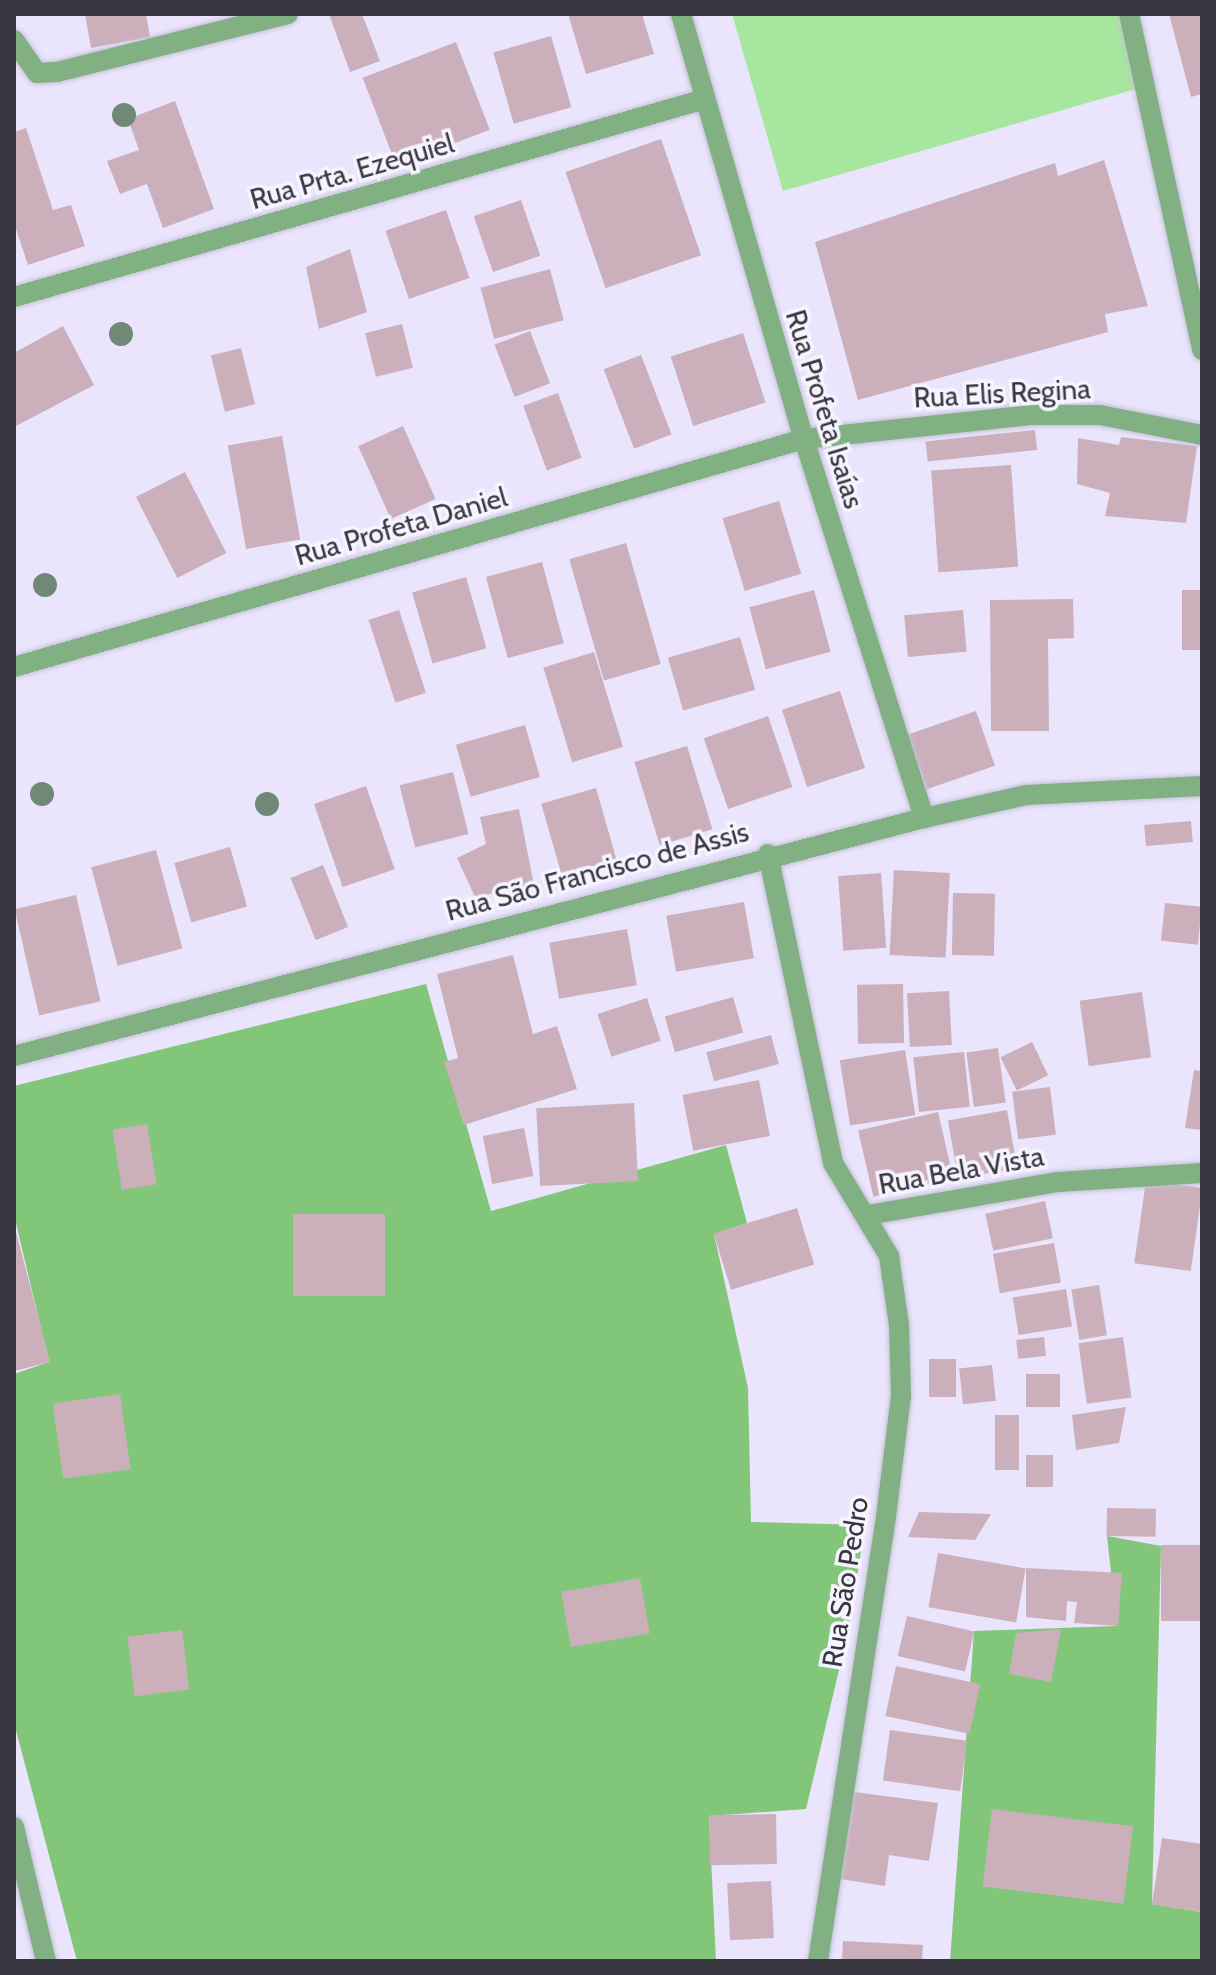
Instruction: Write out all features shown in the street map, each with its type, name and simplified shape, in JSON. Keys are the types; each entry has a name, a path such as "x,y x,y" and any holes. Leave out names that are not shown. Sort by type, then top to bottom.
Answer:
{"street":[{"path":"14,40 37,73 57,72 288,14"},
{"name":"Rua Profeta Isaías","path":"681,14 804,439 924,818"},
{"path":"1129,14 1202,350"},
{"name":"Rua Prta. Ezequiel","path":"14,297 705,99"},
{"name":"Rua Elis Regina","path":"804,439 1031,415 1100,415 1202,435"},
{"name":"Rua Profeta Daniel","path":"14,667 804,439"},
{"name":"Rua São Francisco de Assis","path":"14,1056 768,854 924,818 1026,795 1202,786"},
{"name":"Rua Bela Vista","path":"768,854 828,1148 868,1215 1058,1182 1202,1173"},
{"name":"Rua São Pedro","path":"818,1961 901,1396 889,1256 868,1215"},
{"path":"14,1827 46,1961"}],"green space":[{"path":"732,14 1131,14 1146,86 783,191"},
{"path":"426,984 491,1211 726,1145 747,1223 714,1234 748,1388 751,1522 865,1525 849,1628 806,1809 709,1816 716,1961 77,1961 14,1723 14,1374 49,1362 14,1215 14,1086"},
{"path":"1107,1536 1161,1546 1152,1904 1202,1912 1202,1961 950,1961 974,1631 1117,1626"}],"building":[{"path":"85,14 146,14 150,37 91,48"},
{"path":"329,14 362,14 380,61 350,72"},
{"path":"568,14 642,14 654,54 586,74"},
{"path":"1169,14 1202,14 1202,94 1191,97"},
{"path":"551,36 571,107 514,124 493,53"},
{"path":"456,42 490,130 396,166 363,78"},
{"path":"175,101 214,209 163,228 147,184 120,194 107,161 139,150 128,119"},
{"path":"26,128 53,210 71,205 85,246 28,265 14,223 14,132"},
{"path":"661,139 701,255 606,288 566,172"},
{"path":"1104,160 1148,306 1105,314 1108,332 858,400 815,242 1055,163 1058,176"},
{"path":"521,200 540,256 493,272 474,216"},
{"path":"446,210 469,278 409,299 385,231"},
{"path":"350,249 367,312 319,329 306,267"},
{"path":"550,269 564,320 494,339 480,288"},
{"path":"402,324 413,368 376,377 365,333"},
{"path":"63,326 94,385 14,427 14,353"},
{"path":"530,331 550,383 515,397 495,345"},
{"path":"743,333 766,402 693,426 671,356"},
{"path":"241,348 255,404 225,412 211,355"},
{"path":"641,355 671,434 634,449 604,369"},
{"path":"558,393 582,458 547,470 523,406"},
{"path":"403,426 436,499 391,519 358,446"},
{"path":"1035,430 1037,450 928,461 926,441"},
{"path":"282,436 300,539 246,549 228,446"},
{"path":"1121,437 1197,446 1186,523 1105,516 1110,493 1077,484 1078,438 1119,445"},
{"path":"1011,465 1018,567 938,572 931,471"},
{"path":"185,472 226,553 177,578 136,497"},
{"path":"779,501 801,574 745,591 723,518"},
{"path":"626,543 661,664 604,680 569,559"},
{"path":"542,562 564,643 508,658 486,577"},
{"path":"466,577 486,648 433,664 412,592"},
{"path":"814,590 831,652 766,669 749,607"},
{"path":"1182,590 1202,590 1202,650 1182,650"},
{"path":"1073,599 1074,638 1048,639 1049,731 991,731 990,600"},
{"path":"399,610 426,693 395,703 369,620"},
{"path":"963,610 967,652 908,657 904,615"},
{"path":"740,637 755,690 683,711 668,658"},
{"path":"594,652 623,747 572,762 543,667"},
{"path":"840,691 865,768 807,787 782,710"},
{"path":"976,711 995,766 927,789 908,734"},
{"path":"768,716 792,787 728,809 704,738"},
{"path":"525,725 540,777 471,797 456,745"},
{"path":"687,746 712,829 660,845 634,762"},
{"path":"453,772 468,834 415,847 400,785"},
{"path":"366,786 395,869 343,887 314,804"},
{"path":"596,788 616,859 562,875 541,804"},
{"path":"519,809 534,885 475,897 457,858 486,844 480,817"},
{"path":"1191,821 1193,842 1146,846 1144,825"},
{"path":"230,847 247,907 191,923 174,863"},
{"path":"156,850 182,949 118,966 91,867"},
{"path":"323,865 348,927 316,940 291,878"},
{"path":"894,870 950,873 945,958 890,955"},
{"path":"881,873 886,948 843,951 838,876"},
{"path":"953,893 995,894 994,956 952,955"},
{"path":"76,895 101,1001 39,1015 15,909"},
{"path":"744,902 754,958 676,972 666,916"},
{"path":"1165,903 1202,907 1198,945 1161,941"},
{"path":"627,929 637,985 559,999 549,943"},
{"path":"513,955 533,1034 557,1026 577,1089 464,1125 444,1062 458,1058 437,974"},
{"path":"903,984 904,1043 858,1044 857,985"},
{"path":"949,991 952,1045 910,1047 907,993"},
{"path":"1142,992 1151,1057 1089,1066 1080,1001"},
{"path":"733,997 743,1033 675,1052 665,1017"},
{"path":"647,998 661,1041 611,1057 598,1014"},
{"path":"771,1035 779,1064 714,1081 706,1052"},
{"path":"1032,1042 1048,1075 1017,1091 1001,1057"},
{"path":"998,1048 1006,1102 974,1107 966,1052"},
{"path":"905,1050 915,1115 850,1126 840,1060"},
{"path":"964,1052 970,1107 919,1112 913,1057"},
{"path":"1194,1070 1202,1071 1202,1130 1185,1128"},
{"path":"759,1080 770,1136 693,1151 682,1095"},
{"path":"1050,1087 1056,1135 1018,1139 1012,1092"},
{"path":"634,1103 638,1181 540,1186 536,1108"},
{"path":"1007,1110 1017,1168 958,1179 948,1120"},
{"path":"938,1112 953,1178 873,1197 858,1130"},
{"path":"147,1124 157,1184 122,1190 112,1129"},
{"path":"524,1128 533,1176 492,1184 483,1136"},
{"path":"1146,1180 1202,1188 1191,1271 1134,1263"},
{"path":"1045,1201 1053,1238 993,1251 985,1214"},
{"path":"797,1208 814,1264 731,1290 714,1233"},
{"path":"293,1214 385,1214 385,1296 293,1296"},
{"path":"14,1224 50,1362 14,1371"},
{"path":"1054,1243 1061,1282 1000,1293 993,1254"},
{"path":"1099,1285 1107,1335 1079,1340 1071,1289"},
{"path":"1066,1289 1072,1327 1019,1335 1013,1297"},
{"path":"1044,1337 1046,1356 1018,1359 1016,1340"},
{"path":"1123,1337 1131,1397 1087,1404 1078,1343"},
{"path":"929,1359 956,1359 956,1397 929,1397"},
{"path":"992,1365 996,1401 963,1404 959,1368"},
{"path":"1026,1374 1060,1374 1060,1407 1026,1407"},
{"path":"120,1394 131,1469 63,1479 53,1403"},
{"path":"1126,1407 1119,1443 1076,1450 1072,1415"},
{"path":"995,1415 1019,1415 1019,1470 995,1470"},
{"path":"1026,1455 1053,1455 1053,1487 1026,1487"},
{"path":"1107,1508 1156,1509 1156,1537 1107,1536"},
{"path":"919,1512 991,1514 975,1540 908,1537"},
{"path":"1161,1545 1202,1545 1202,1621 1161,1621"},
{"path":"938,1553 1026,1568 1016,1623 928,1607"},
{"path":"1026,1568 1122,1573 1118,1626 1074,1623 1077,1602 1067,1601 1066,1621 1026,1617"},
{"path":"640,1578 650,1633 571,1647 561,1592"},
{"path":"907,1616 974,1632 965,1671 898,1656"},
{"path":"1061,1629 1051,1682 1009,1674 1016,1633"},
{"path":"182,1630 189,1690 135,1696 127,1637"},
{"path":"896,1666 980,1684 970,1734 885,1716"},
{"path":"890,1730 967,1741 960,1791 883,1781"},
{"path":"854,1792 938,1803 929,1861 889,1855 885,1886 840,1879"},
{"path":"992,1809 1133,1826 1123,1904 982,1886"},
{"path":"776,1814 777,1864 710,1865 709,1815"},
{"path":"1162,1838 1202,1844 1202,1912 1152,1904"},
{"path":"771,1881 774,1938 730,1940 727,1883"},
{"path":"843,1941 923,1945 922,1961 842,1961"}]}
